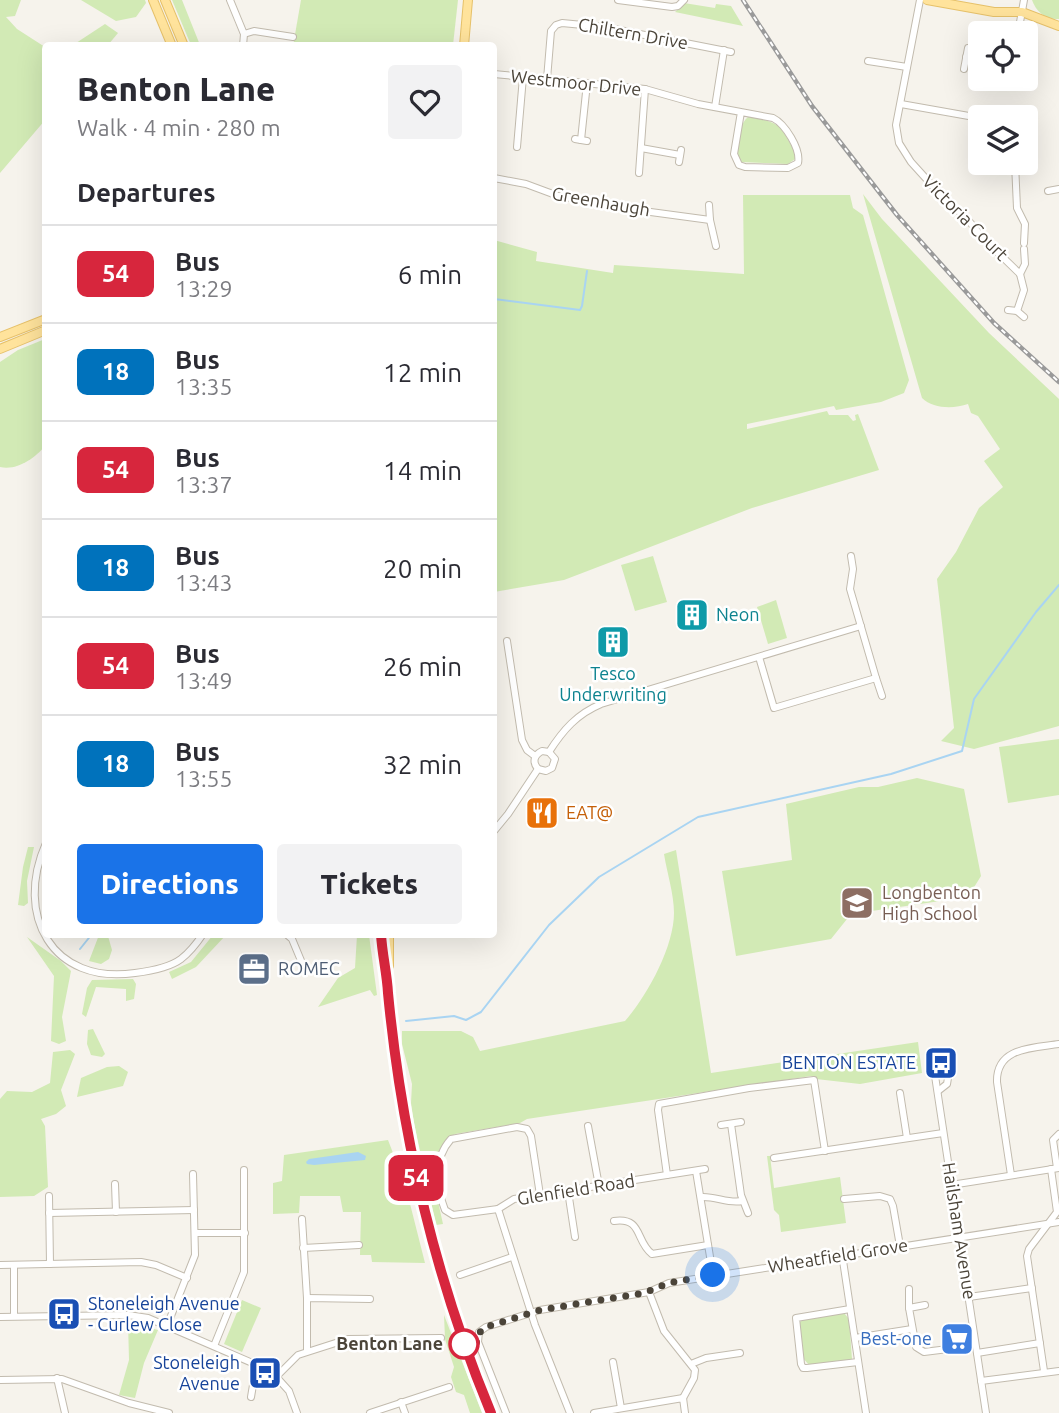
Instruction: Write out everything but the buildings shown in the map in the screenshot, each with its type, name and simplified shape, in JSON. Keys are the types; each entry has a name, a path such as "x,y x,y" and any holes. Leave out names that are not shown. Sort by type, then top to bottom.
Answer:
{"main road":[{"path":"153,0 170,42"},
{"path":"165,0 182,42"},
{"path":"464,42 468,0"},
{"path":"927,0 994,12 1022,12 1059,26"},
{"path":"0,337 42,321"},
{"path":"0,349 42,332"},
{"path":"382,938 398,1083 421,1201 450,1306 491,1413"},
{"path":"388,990 389,938"}],"street":[{"path":"230,0 244,34 243,42"},
{"path":"618,0 672,7 678,6 684,0"},
{"name":"Victoria Court","path":"920,0 901,104 897,135 899,143 911,162 949,204 964,215 1020,274 1024,290 1017,311"},
{"path":"1020,21 1024,0"},
{"name":"Chiltern Drive","path":"547,79 551,31 556,24 604,27 728,51 715,107"},
{"path":"244,34 254,31 293,37"},
{"path":"964,69 968,48"},
{"path":"868,61 907,67"},
{"name":"Westmoor Drive","path":"497,74 645,89 777,120 799,153 797,163 788,168 739,165 734,154 740,112"},
{"path":"517,148 523,77"},
{"path":"581,140 586,83"},
{"path":"639,173 645,89"},
{"path":"901,104 968,116"},
{"path":"641,148 680,155"},
{"name":"Victoria Court","path":"1016,175 1017,208 1026,224 1025,264 1020,274"},
{"name":"Greenhaugh","path":"497,179 526,184 561,197 710,220"},
{"path":"1048,191 1059,189"},
{"path":"709,205 716,246"},
{"path":"1008,310 1017,311 1024,317"},
{"path":"851,556 853,569 850,584 882,696"},
{"path":"549,752 570,724 594,707 861,626"},
{"path":"507,641 522,740 527,750 535,756"},
{"path":"759,657 774,708 876,678"},
{"path":"542,751 549,752 555,759 552,768 546,771 538,769 534,762 535,756 542,751"},
{"path":"497,827 538,769"},
{"path":"42,852 35,881 36,911 42,931"},
{"path":"46,938 70,963 85,971 124,975 155,970 181,959 199,938"},
{"path":"291,938 302,962"},
{"path":"1010,1175 997,1082 998,1068 1013,1052 1059,1044"},
{"name":"Hailsham Avenue","path":"932,1056 986,1413"},
{"name":"Hailsham Avenue","path":"934,1066 944,1065 949,1072 947,1084 938,1091"},
{"path":"667,1175 659,1104 749,1088 814,1080 825,1151"},
{"path":"900,1093 907,1138"},
{"path":"721,1125 741,1122"},
{"path":"731,1124 742,1201 748,1213"},
{"path":"588,1126 598,1186"},
{"path":"498,1209 453,1215 445,1210 436,1172 444,1148 451,1139 517,1127 525,1128 531,1136 540,1195"},
{"path":"774,1158 943,1133"},
{"path":"1044,1371 1028,1251 1057,1209 1053,1140 1059,1134"},
{"name":"Glenfield Road","path":"570,1413 530,1312 498,1209 509,1200 705,1169"},
{"path":"951,1185 1056,1169"},
{"path":"214,1346 243,1276 246,1233 244,1170"},
{"path":"696,1171 713,1275"},
{"path":"167,1326 195,1255 193,1174"},
{"path":"115,1184 116,1212"},
{"path":"568,1191 575,1237"},
{"path":"49,1196 50,1264"},
{"path":"844,1199 880,1196 890,1199 900,1246"},
{"path":"701,1197 713,1197 733,1203 742,1201"},
{"path":"49,1213 194,1210"},
{"path":"302,1219 307,1351"},
{"path":"614,1221 625,1220 631,1223 646,1249 652,1254 708,1245"},
{"name":"Wheatfield Grove","path":"506,1413 478,1337 483,1328 530,1312 649,1292 669,1283 1059,1222"},
{"path":"195,1233 246,1233"},
{"path":"344,1234 344,1245"},
{"path":"303,1248 359,1245"},
{"path":"842,1254 866,1413"},
{"path":"460,1275 512,1257"},
{"path":"0,1265 145,1263 163,1267 187,1278"},
{"path":"14,1265 14,1316"},
{"path":"969,1297 1032,1288"},
{"path":"909,1289 915,1344 921,1351 948,1349"},
{"path":"649,1292 664,1331 691,1364 695,1375 683,1398 685,1413"},
{"path":"307,1298 370,1299"},
{"path":"909,1308 925,1305"},
{"path":"850,1309 796,1318 801,1364 805,1368 858,1362"},
{"path":"0,1317 134,1315 260,1365 277,1376 289,1391 297,1413"},
{"path":"855,1338 912,1329"},
{"path":"277,1376 292,1358 307,1351 358,1338 440,1338"},
{"path":"977,1353 1040,1343"},
{"path":"691,1364 706,1358 740,1353"},
{"path":"613,1362 621,1408"},
{"path":"251,1397 260,1365"},
{"path":"981,1381 1059,1371"},
{"path":"57,1378 65,1413"},
{"path":"0,1380 57,1378 129,1403 169,1413"},
{"path":"370,1413 449,1387"},
{"path":"594,1413 683,1398"},
{"path":"401,1402 405,1413"},
{"path":"128,1413 129,1403"}],"green space":[{"path":"0,0 21,0 15,16 6,17 17,29 42,45 42,124 0,173"},
{"path":"81,0 145,0 146,3 136,17 116,21"},
{"path":"172,0 182,0 199,42 190,42"},
{"path":"301,0 458,0 453,42 294,42"},
{"path":"1032,0 1059,0 1059,19 1042,14"},
{"path":"684,3 715,8 716,4 731,6 743,26 675,12"},
{"path":"105,24 118,33 110,42 78,42"},
{"path":"748,117 778,126 796,153 795,159 788,164 741,162 738,138"},
{"path":"863,194 882,219 989,333 1059,399 1059,726 974,749 941,741 954,728 937,579 956,552 979,508 1003,487 984,461 1000,449 978,416 971,413 968,404 944,407 922,398"},
{"path":"743,195 850,195 853,208 863,215 909,380 904,393 881,402 836,410 834,406 747,424 747,429 827,411 829,415 848,415 853,421 858,414 879,470 752,508 564,580 497,591 497,241 537,252 536,261 613,273 614,265 744,274"},
{"path":"42,340 42,449 25,462 6,468 0,467 0,362 18,350"},
{"path":"653,556 667,602 635,611 621,565"},
{"path":"776,600 787,638 768,644 757,607"},
{"path":"1059,739 1059,795 1008,803 999,747"},
{"path":"917,778 964,789 981,876 968,897 851,914 831,939 736,956 722,871 792,860 786,804 859,787 878,787"},
{"path":"28,847 34,847 27,881 28,903 24,906 18,905"},
{"path":"676,850 711,1073 918,1042 922,1073 860,1084 816,1079 811,1076 527,1119 520,1123 455,1134 445,1142 436,1163 436,1188 443,1224 436,1225 414,1123 412,1084 402,1044 402,1031 461,1031 473,1037 480,1051 625,1021 650,985 669,941 674,906 664,854"},
{"path":"27,937 71,971 62,1017 66,1041 59,1044 51,1041 54,976"},
{"path":"98,938 109,938 112,950 109,959 101,964 89,961"},
{"path":"211,938 223,938 196,967 172,979 169,972 191,962"},
{"path":"357,938 369,938 377,995 374,996 370,990 318,1007 338,978 355,968"},
{"path":"133,979 136,984 134,999 126,1001 126,989 96,987 86,1017 82,1014 87,988 92,980"},
{"path":"93,1029 105,1054 102,1057 91,1055 87,1044 88,1030"},
{"path":"70,1050 75,1054 61,1090 66,1106 56,1114 41,1119 45,1126 48,1187 34,1196 0,1197 0,1099 7,1091 32,1092 50,1083 53,1052"},
{"path":"119,1066 128,1072 123,1086 77,1097 81,1078 107,1067"},
{"path":"388,1140 405,1184 425,1263 372,1262 371,1255 360,1255 361,1212 343,1212 340,1196 300,1196 299,1213 273,1214 273,1183 282,1181 284,1155"},
{"path":"767,1156 770,1156 774,1188 840,1177 846,1223 781,1232 779,1215 774,1210"},
{"path":"242,1300 261,1308 242,1352 224,1344"},
{"path":"844,1313 849,1319 852,1359 809,1365 803,1358 799,1323 803,1319"},
{"path":"444,1315 482,1413 470,1413 464,1395 456,1392 451,1377 454,1367 445,1339"},
{"path":"128,1322 158,1330 144,1363 135,1398 119,1395 129,1360"}],"water":[{"path":"358,1152 366,1156 365,1160 314,1165 306,1162 309,1159"}],"waterway":[{"path":"497,299 580,310 587,271"},
{"path":"406,1021 454,1016 466,1020 481,1012 549,925 599,877 698,817 891,774 962,751 974,699 1036,612 1059,585"},
{"path":"80,949 89,938"}],"railway":[{"path":"743,0 812,106 897,215 994,323 1059,382"}],"bus line":[{"name":"54","path":"381,938 398,1083 421,1201 450,1306 491,1413"}],"place":[{"name":"Neon","path":"692,615"},
{"name":"Tesco Underwriting","path":"613,642"},
{"name":"EAT@","path":"542,813"},
{"name":"Longbenton High School","path":"857,903"},
{"name":"ROMEC","path":"254,969"},
{"name":"BENTON ESTATE","path":"941,1063"},
{"name":"Stoneleigh Avenue - Curlew Close","path":"64,1314"},
{"name":"Best-one","path":"957,1339"},
{"name":"Benton Lane","path":"464,1344"},
{"name":"Stoneleigh Avenue","path":"265,1373"}],"route":[{"path":"464,1344 478,1342 478,1335 483,1328 530,1312 649,1292 669,1283 713,1275"}]}
